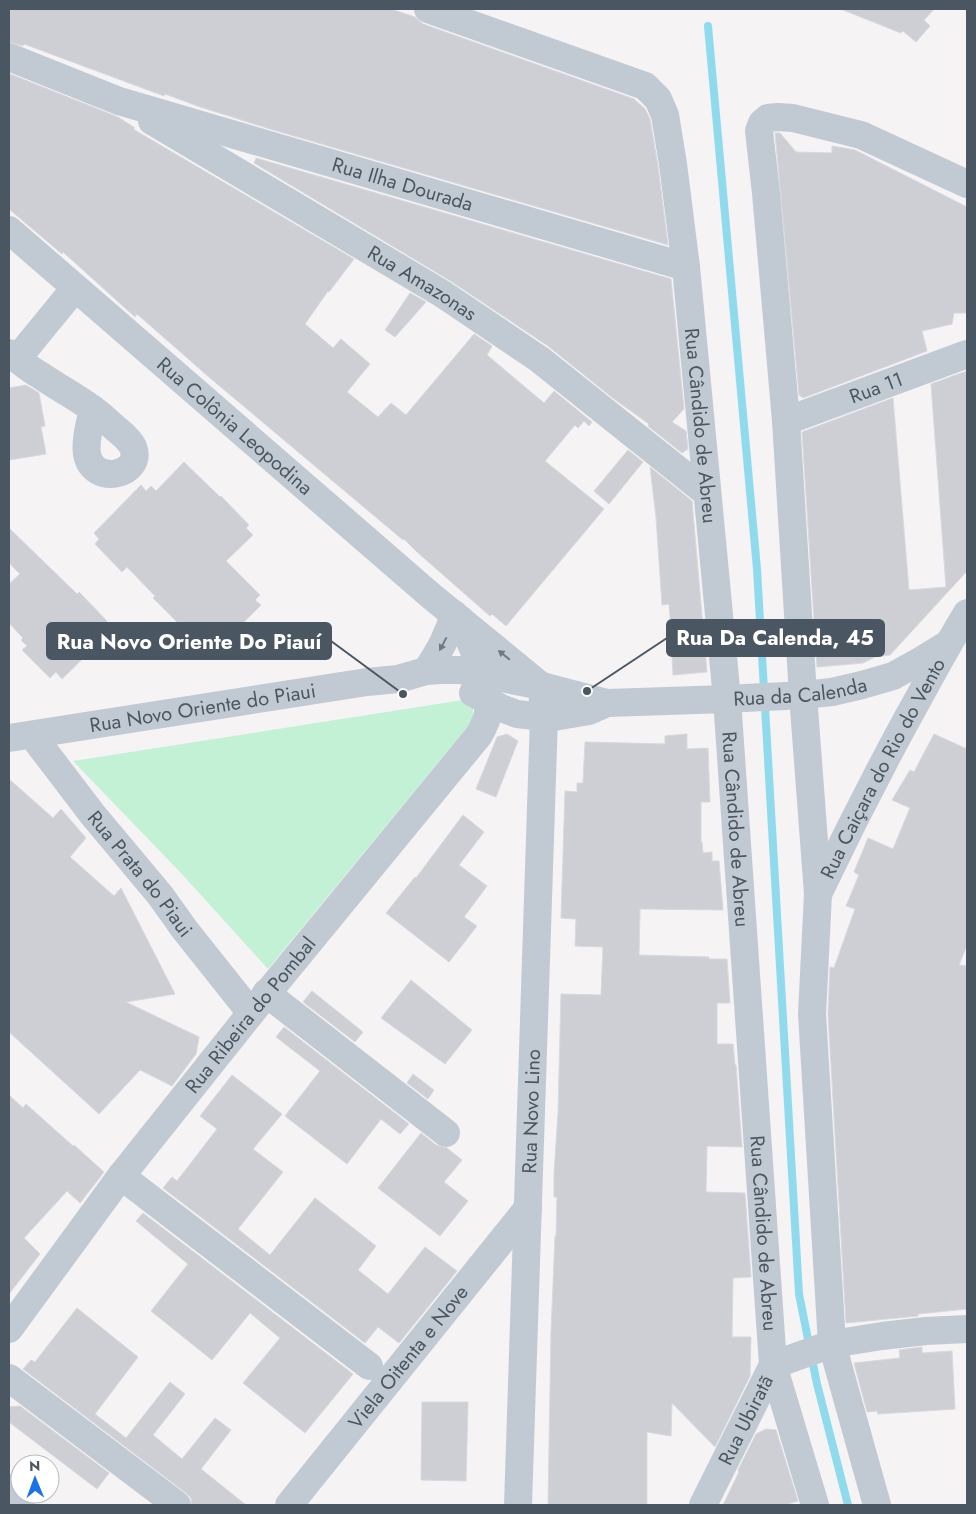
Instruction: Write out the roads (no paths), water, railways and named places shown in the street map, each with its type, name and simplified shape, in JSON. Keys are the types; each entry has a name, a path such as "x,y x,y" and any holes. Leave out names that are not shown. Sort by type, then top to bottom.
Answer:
{"street":[{"name":"Rua Cândido de Abreu","path":"428,9 644,86 658,99 665,115 686,267 707,493 733,699 778,1364 815,1505"},
{"path":"9,56 119,101"},
{"name":"Rua Ilha Dourada","path":"119,101 686,267"},
{"name":"Rua Amazonas","path":"119,101 440,293 539,359 707,493"},
{"path":"877,1505 829,1345 812,1014 818,894 798,695 786,421 759,131 762,123 768,118 793,118 861,135 967,184"},
{"name":"Rua Colônia Leopodina","path":"9,230 415,582 542,686"},
{"path":"75,288 13,356 93,409"},
{"name":"Rua 11","path":"786,421 967,354"},
{"name":"Rua da Calenda","path":"542,686 607,703 733,699 832,692 893,676 922,660 948,644 967,613"},
{"path":"426,671 458,617"},
{"name":"Rua Colônia Leopodina","path":"458,617 482,675 488,702"},
{"name":"Rua Caiçara do Rio do Vento","path":"818,894 849,828 948,644"},
{"name":"Rua Novo Oriente do Piaui","path":"20,737 368,682 398,679 426,671 460,670 542,686"},
{"name":"Rua Novo Oriente do Piaui","path":"398,679 455,687 473,693 488,702 518,714 544,717"},
{"name":"Rua Novo Lino","path":"518,1505 544,717 542,686"},
{"name":"Rua Ribeira do Pombal","path":"9,1329 121,1176 258,1003 480,735 488,715 488,702"},
{"name":"Rua da Calenda","path":"544,717 589,711 607,703"},
{"name":"Rua Prata do Piaui","path":"20,737 93,815 160,895 185,930 258,1003 446,1133"},
{"path":"121,1176 369,1366"},
{"name":"Viela Oitenta e Nove","path":"289,1505 528,1208"},
{"name":"Rua Ubiratã","path":"704,1505 778,1364 829,1345 926,1331 967,1330"},
{"path":"9,1378 177,1505"},
{"path":"9,1488 21,1505"}],"waterway":[{"path":"708,26 757,569 799,1294 817,1384 848,1505"}],"place":[{"name":"Rua Da Calenda, 45","path":"587,691"},
{"name":"Rua Novo Oriente Do Piauí","path":"403,694"}]}
